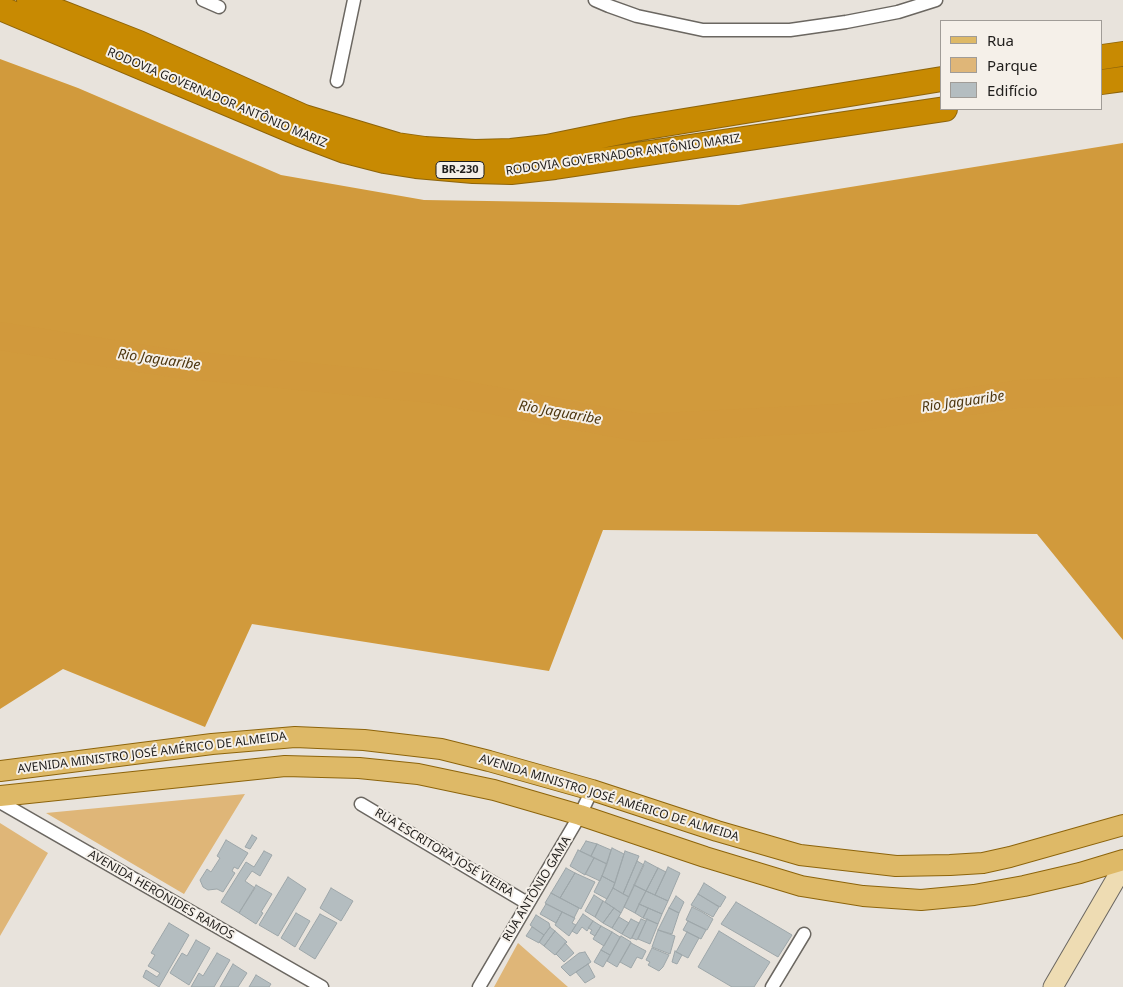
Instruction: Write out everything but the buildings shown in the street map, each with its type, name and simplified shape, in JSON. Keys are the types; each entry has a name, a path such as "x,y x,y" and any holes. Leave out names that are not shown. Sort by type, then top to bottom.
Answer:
{"highway":[{"name":"RODOVIA GOVERNADOR ANTÔNIO MARIZ","path":"29,0 139,43 304,117 397,146 425,149 475,152 547,147 635,129 940,80"},
{"name":"RODOVIA GOVERNADOR ANTÔNIO MARIZ","path":"0,8 309,137 353,153 384,161 416,166 511,172 940,110"},
{"path":"1103,57 1123,54"},
{"path":"1103,82 1123,79"}],"main road":[{"name":"AVENIDA MINISTRO JOSÉ AMÉRICO DE ALMEIDA","path":"0,771 212,744 295,737 364,740 441,749 489,760 800,855 896,866 984,863 1010,858 1123,826"},
{"name":"AVENIDA MINISTRO JOSÉ AMÉRICO DE ALMEIDA","path":"0,796 285,766 359,768 418,774 494,790 580,815 705,857 801,886 863,896 921,900 974,895 1024,886 1080,873 1123,860"},
{"path":"1010,858 1020,861 1026,868 1028,875 1024,886"},
{"path":"1053,987 1123,867"}],"street":[{"path":"203,0 219,7"},
{"path":"337,81 354,0"},
{"path":"596,0 637,16 703,30 790,30 890,13 936,0"},
{"name":"RUA ANTÔNIO GAMA","path":"479,987 580,815 592,790"},
{"name":"AVENIDA HERONIDES RAMOS","path":"0,802 322,987"},
{"name":"RUA ESCRITORA JOSÉ VIEIRA","path":"360,804 528,903"},
{"path":"772,987 804,934"}],"green space":[{"path":"245,794 184,894 46,813"},
{"path":"0,823 48,853 0,936"},
{"path":"518,943 568,987 494,987"}],"shaded area":[{"path":"0,59 78,88 281,175 424,200 739,205 1123,143 1123,640 1037,534 603,530 549,671 252,624 205,727 63,669 0,709"}],"waterway":[{"name":"Rio Jaguaribe","path":"0,336 177,364 432,389 641,428 858,417 1019,394 1123,391"}]}
